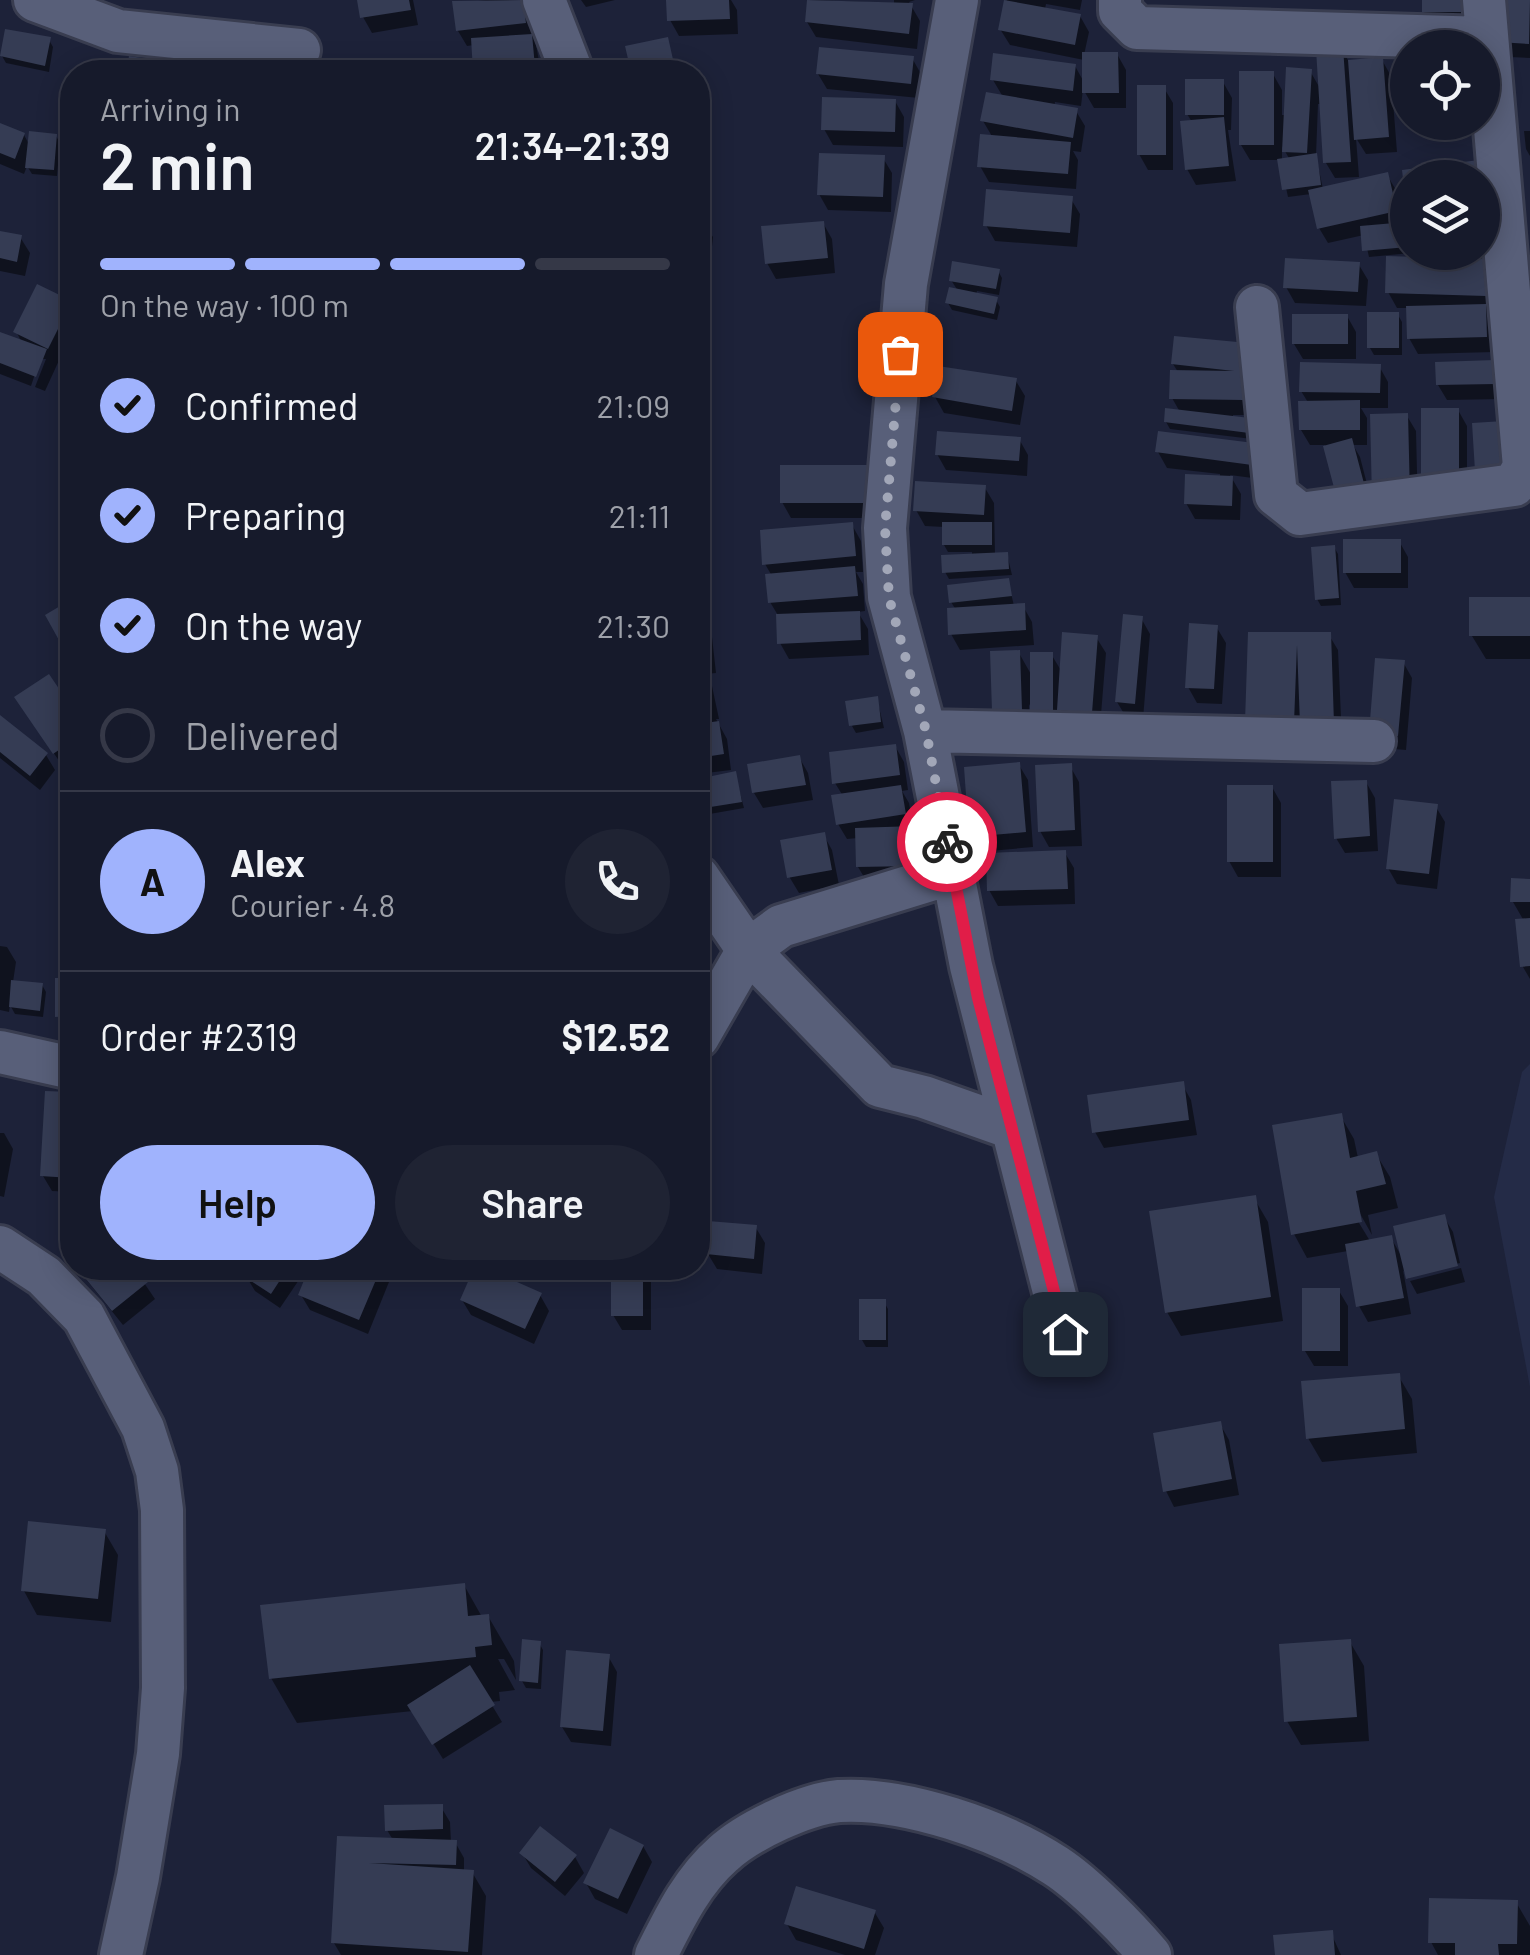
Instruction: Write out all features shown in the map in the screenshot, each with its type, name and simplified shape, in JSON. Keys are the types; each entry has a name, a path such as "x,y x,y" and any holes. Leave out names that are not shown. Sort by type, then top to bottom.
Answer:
{"street":[{"path":"35,0 118,32 299,50"},
{"path":"544,0 567,60"},
{"path":"957,0 906,284 885,528 889,598 926,731 970,966 1065,1334"},
{"path":"1120,0 1120,11 1138,28 1486,19 1524,467 1514,485 1300,514 1276,495 1256,307"},
{"path":"926,731 1374,741"},
{"path":"710,1016 748,950 781,926 953,873"},
{"path":"710,895 748,950 880,1086 1010,1127"},
{"path":"0,1052 60,1065"},
{"path":"0,1247 44,1276 84,1317 143,1428 157,1471 162,1510 164,1688 141,1860 121,1955"},
{"path":"656,1955 678,1911 722,1854 760,1828 836,1801 888,1803 950,1819 1004,1840 1057,1866 1145,1952"}],"shaded area":[{"path":"1530,1064 1530,1387 1494,1197 1522,1072"}],"building":[{"path":"357,0 409,0 411,10 360,18"},
{"path":"523,0 526,23 456,31 452,1"},
{"path":"666,0 729,0 730,19 667,21"},
{"path":"807,0 913,3 909,34 805,22"},
{"path":"1004,0 1081,14 1075,45 998,30"},
{"path":"1422,0 1469,0 1469,12 1422,12"},
{"path":"1501,0 1530,0 1529,44 1500,42"},
{"path":"5,29 51,37 45,66 0,56"},
{"path":"532,34 534,60 472,60 471,38"},
{"path":"668,37 673,60 628,60 625,46"},
{"path":"819,47 914,56 911,84 816,74"},
{"path":"1343,47 1351,162 1323,163 1316,49"},
{"path":"1082,52 1118,52 1119,93 1082,93"},
{"path":"993,53 1076,64 1073,91 990,80"},
{"path":"1383,57 1389,137 1354,140 1348,60"},
{"path":"1286,67 1312,69 1307,153 1282,152"},
{"path":"1239,71 1274,71 1274,145 1239,145"},
{"path":"1185,79 1224,79 1224,115 1185,115"},
{"path":"1137,85 1166,85 1166,155 1137,155"},
{"path":"986,92 1078,108 1073,138 980,121"},
{"path":"822,97 896,99 895,132 821,130"},
{"path":"1224,117 1229,166 1185,170 1180,121"},
{"path":"0,123 25,133 15,159 0,153"},
{"path":"29,131 57,134 54,170 25,168"},
{"path":"980,134 1071,142 1068,174 977,167"},
{"path":"819,153 885,155 883,197 817,195"},
{"path":"1317,153 1321,185 1282,190 1277,159"},
{"path":"1388,172 1390,213 1317,229 1308,190"},
{"path":"986,189 1073,196 1070,233 983,226"},
{"path":"824,221 828,258 765,264 761,226"},
{"path":"1390,223 1390,249 1362,251 1360,226"},
{"path":"0,231 22,235 17,262 0,258"},
{"path":"1386,256 1390,256 1390,270 1487,270 1486,296 1385,293"},
{"path":"1285,258 1360,262 1358,292 1283,288"},
{"path":"952,261 1000,269 996,289 949,281"},
{"path":"37,284 60,295 60,325 48,349 13,332"},
{"path":"949,287 998,297 994,314 945,303"},
{"path":"1486,304 1487,337 1407,339 1406,306"},
{"path":"1367,312 1399,312 1399,348 1367,348"},
{"path":"1292,314 1348,314 1348,344 1292,344"},
{"path":"0,332 47,349 36,377 0,363"},
{"path":"1174,336 1248,343 1244,400 1169,399 1170,370 1234,371 1171,364"},
{"path":"1495,360 1496,384 1436,385 1435,362"},
{"path":"1300,362 1381,364 1380,393 1299,392"},
{"path":"938,366 1017,378 1012,411 932,397"},
{"path":"1360,400 1360,430 1299,430 1298,401"},
{"path":"1165,408 1250,418 1249,433 1164,422"},
{"path":"1421,408 1459,408 1459,481 1421,481"},
{"path":"1408,413 1410,497 1372,499 1370,414"},
{"path":"1504,421 1507,485 1476,487 1472,423"},
{"path":"937,431 1021,437 1019,461 935,455"},
{"path":"1158,431 1254,443 1252,465 1155,452"},
{"path":"1352,438 1366,491 1337,499 1323,446"},
{"path":"780,465 878,465 878,503 780,503"},
{"path":"1185,474 1233,476 1232,506 1184,504"},
{"path":"915,481 986,485 984,515 913,511"},
{"path":"853,522 856,556 762,565 760,530"},
{"path":"942,522 992,522 992,545 942,545"},
{"path":"1343,539 1401,539 1401,573 1343,573"},
{"path":"1335,545 1339,598 1315,600 1311,547"},
{"path":"1008,552 1009,569 942,573 941,555"},
{"path":"855,566 858,596 768,603 765,574"},
{"path":"1009,578 1012,596 949,603 947,585"},
{"path":"1469,597 1530,597 1530,636 1469,636"},
{"path":"1025,603 1026,630 948,635 947,608"},
{"path":"60,606 60,642 45,615"},
{"path":"860,611 861,640 777,644 776,614"},
{"path":"1123,614 1143,616 1135,704 1115,702"},
{"path":"1189,623 1218,625 1214,689 1185,688"},
{"path":"1062,632 1098,635 1092,713 1057,710"},
{"path":"1248,632 1331,632 1334,724 1300,725 1297,645 1294,723 1245,722"},
{"path":"1020,650 1022,710 992,711 990,651"},
{"path":"1030,652 1053,652 1053,710 1030,710"},
{"path":"1375,658 1405,660 1398,736 1369,733"},
{"path":"49,674 60,690 60,749 53,754 14,697"},
{"path":"878,696 881,722 849,726 845,701"},
{"path":"0,715 48,753 30,776 0,752"},
{"path":"719,721 724,754 710,756 710,722"},
{"path":"896,744 900,775 832,784 829,752"},
{"path":"800,755 806,785 752,793 747,764"},
{"path":"1020,762 1026,832 969,837 964,767"},
{"path":"1072,763 1075,830 1038,832 1035,765"},
{"path":"736,771 742,802 710,807 710,776"},
{"path":"1367,780 1370,836 1334,839 1331,781"},
{"path":"901,785 906,814 836,825 831,795"},
{"path":"1227,785 1273,785 1273,862 1227,862"},
{"path":"1394,799 1438,804 1429,874 1386,869"},
{"path":"915,826 916,866 856,867 855,828"},
{"path":"825,832 832,870 787,878 780,840"},
{"path":"1066,850 1068,889 987,891 986,853"},
{"path":"1511,878 1530,879 1530,902 1510,902"},
{"path":"1530,918 1530,966 1520,967 1515,919"},
{"path":"55,978 60,978 60,1017 55,1017"},
{"path":"11,980 43,983 40,1011 9,1007"},
{"path":"1184,1081 1189,1120 1092,1133 1087,1095"},
{"path":"45,1091 60,1092 60,1177 40,1176"},
{"path":"1342,1113 1350,1158 1377,1151 1386,1184 1356,1191 1362,1222 1291,1235 1272,1125"},
{"path":"1256,1195 1271,1297 1165,1313 1149,1211"},
{"path":"1445,1214 1458,1266 1406,1279 1393,1226"},
{"path":"710,1221 757,1225 754,1259 710,1254"},
{"path":"1392,1235 1404,1298 1356,1307 1345,1244"},
{"path":"87,1280 146,1280 148,1282 112,1311"},
{"path":"249,1280 280,1280 271,1294"},
{"path":"304,1280 376,1280 359,1320 298,1295"},
{"path":"469,1280 512,1280 542,1293 525,1329 460,1300"},
{"path":"611,1280 643,1280 643,1316 611,1316"},
{"path":"1302,1288 1340,1288 1340,1351 1302,1351"},
{"path":"859,1299 886,1299 886,1340 859,1340"},
{"path":"1400,1373 1405,1429 1306,1439 1301,1381"},
{"path":"1221,1421 1232,1479 1163,1492 1153,1433"},
{"path":"28,1521 106,1529 98,1599 21,1591"},
{"path":"465,1583 468,1616 489,1614 492,1645 475,1647 476,1657 269,1679 260,1605"},
{"path":"522,1639 541,1641 538,1683 519,1681"},
{"path":"1351,1639 1357,1717 1284,1722 1279,1644"},
{"path":"566,1650 610,1654 603,1731 560,1727"},
{"path":"470,1665 495,1705 432,1745 407,1705"},
{"path":"443,1804 443,1829 385,1831 384,1805"},
{"path":"540,1826 577,1855 555,1882 519,1853"},
{"path":"610,1828 644,1845 618,1899 583,1883"},
{"path":"337,1836 457,1840 456,1865 369,1863 474,1870 468,1952 331,1943"},
{"path":"796,1886 876,1910 864,1949 784,1924"},
{"path":"1429,1898 1518,1900 1517,1944 1498,1944 1499,1955 1455,1955 1455,1943 1428,1943"},
{"path":"1333,1930 1335,1955 1275,1955 1273,1935"}],"way so far":[{"path":"900,354 885,528 889,598 926,731 947,842"}],"route":[{"path":"947,842 970,966 1065,1334"}]}
